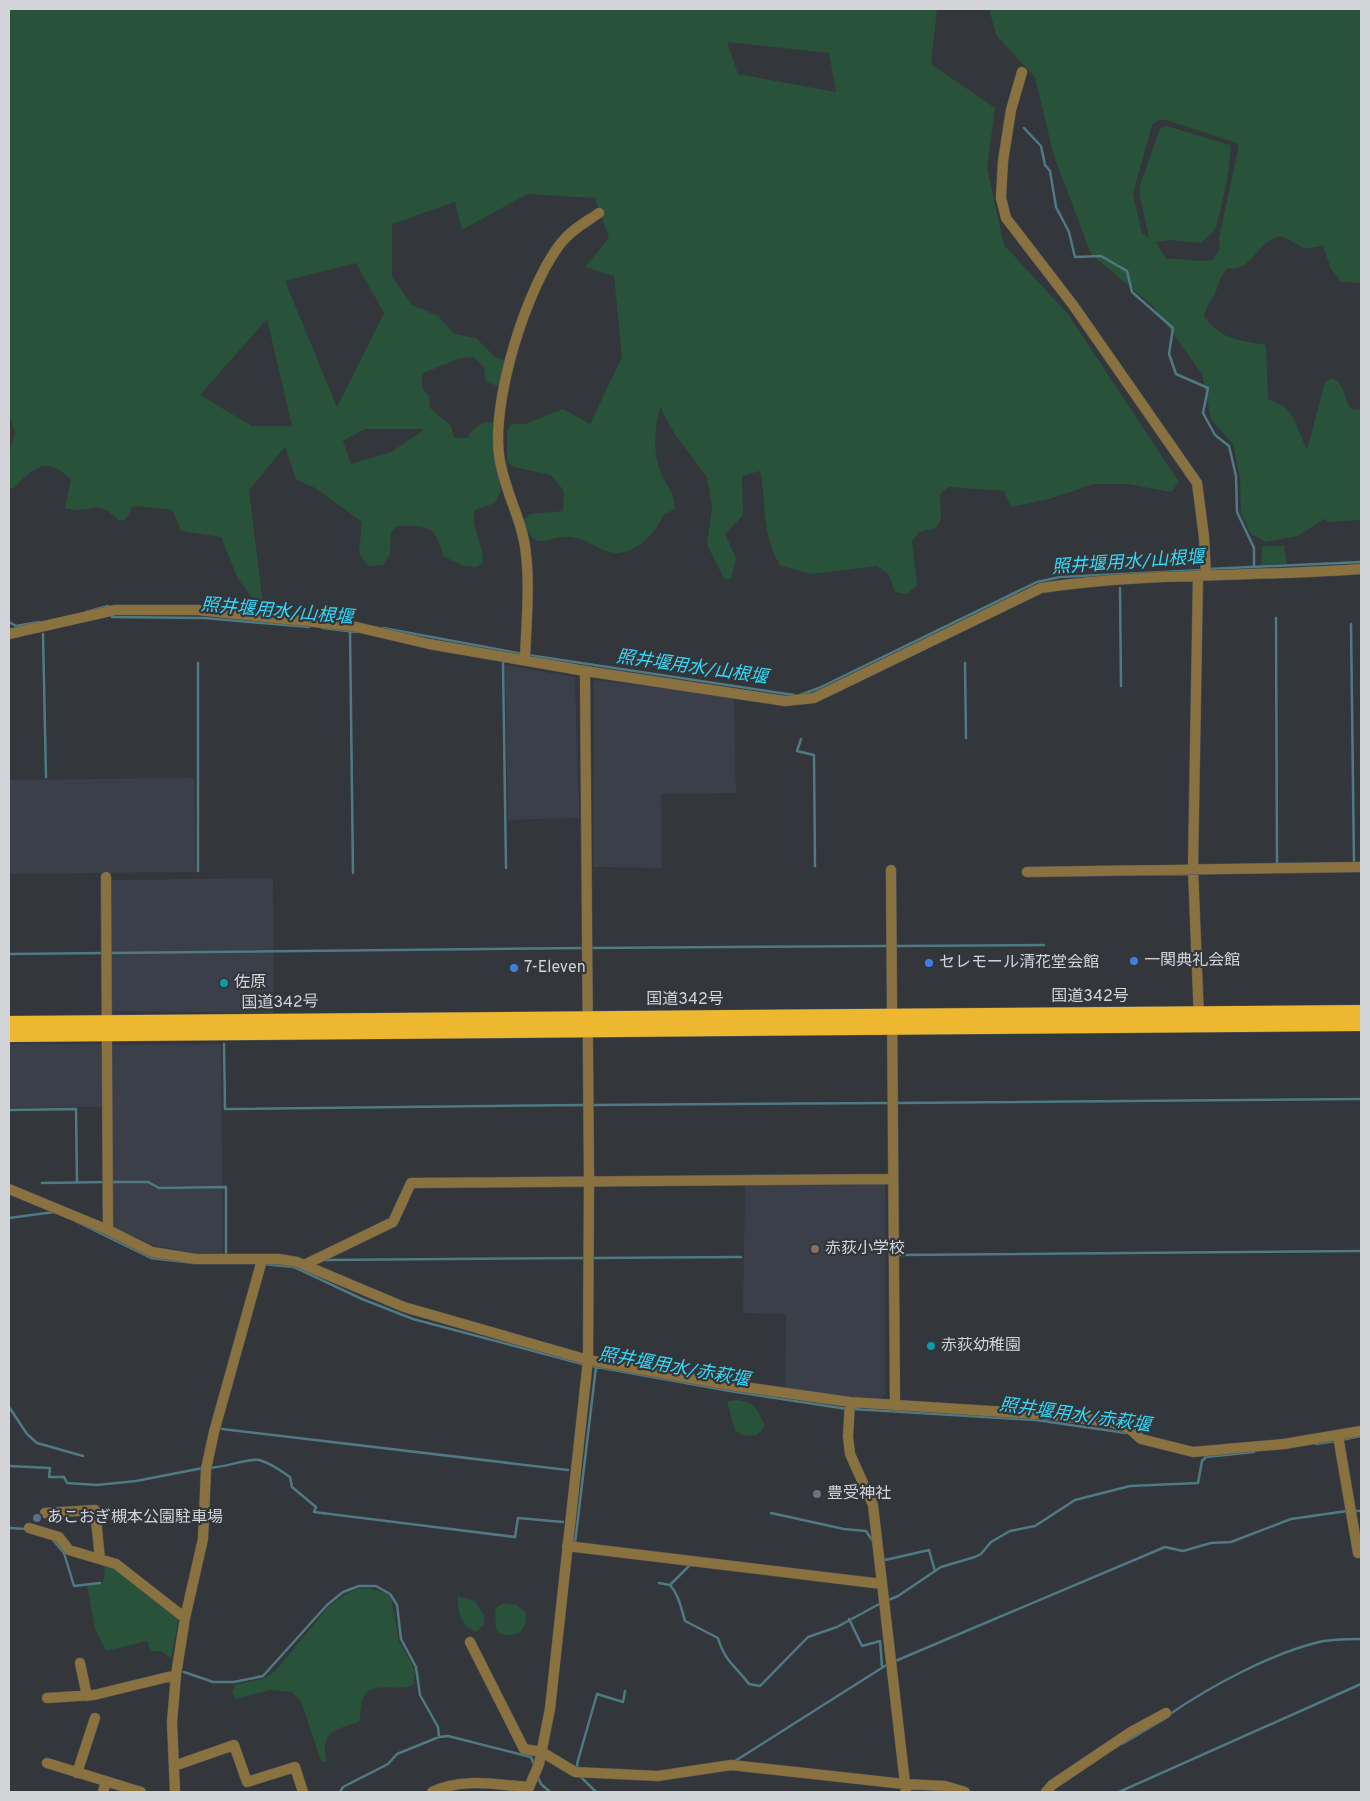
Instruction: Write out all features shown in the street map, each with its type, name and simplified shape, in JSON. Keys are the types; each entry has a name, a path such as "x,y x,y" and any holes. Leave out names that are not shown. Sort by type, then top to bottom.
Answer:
{"highway":[{"name":"国道342号","path":"1199,1020 1361,1012"},
{"name":"国道342号","path":"9,1035 108,1029 587,1024 1199,1020 1361,1024"},
{"name":"国道342号","path":"9,1023 108,1029"}],"street":[{"path":"1022,72 1011,110 1003,161 1001,198 1006,218 1073,306 1197,483 1204,537 1193,868 1199,1020"},
{"path":"525,660 526,552 501,472 499,452 503,395 512,353 534,291 549,260 562,241 576,228 599,213"},
{"path":"9,634 115,610 198,610 352,626 429,644 584,671 785,701 814,698 1041,588 1074,583 1202,575 1361,569"},
{"path":"432,1792 446,1786 485,1782 528,1790 539,1764 550,1709 588,1360 589,1181 584,671"},
{"path":"1028,872 1193,868 1361,867"},
{"path":"891,870 895,1406"},
{"path":"106,877 108,1230"},
{"path":"304,1264 393,1222 412,1183 893,1179"},
{"path":"9,1189 108,1230 152,1252 196,1259 278,1259 304,1264 404,1307 588,1360 729,1386 850,1402 1051,1415 1111,1422 1130,1429 1140,1439 1193,1452 1284,1444 1361,1431"},
{"path":"175,1792 172,1722 176,1675 184,1618 203,1539 206,1469 214,1432 262,1260"},
{"path":"850,1402 848,1436 850,1454 872,1505 905,1788"},
{"path":"1338,1436 1358,1553 1361,1553"},
{"path":"45,1513 95,1510 100,1559"},
{"path":"29,1528 59,1537 69,1550 116,1564 184,1618"},
{"path":"567,1546 882,1584"},
{"path":"470,1642 524,1749 542,1752 575,1772 658,1776 731,1765 905,1788 945,1786 965,1792"},
{"path":"80,1663 87,1696"},
{"path":"47,1698 87,1696 176,1675"},
{"path":"1046,1792 1052,1785 1131,1732 1166,1713"},
{"path":"77,1772 95,1718"},
{"path":"174,1766 234,1745 247,1782 295,1767 303,1792"},
{"path":"48,1763 141,1792"},
{"path":"103,1792 106,1781"}],"shaded area":[{"path":"505,665 575,677 579,818 508,820"},
{"path":"594,680 734,697 736,793 661,794 662,868 593,867"},
{"path":"194,778 196,872 9,874 9,780"},
{"path":"273,878 274,1013 111,1011 111,880"},
{"path":"9,1044 103,1044 105,1107 9,1108"},
{"path":"221,1044 223,1254 196,1253 152,1245 113,1227 112,1045"},
{"name":"赤荻小学校","path":"745,1184 885,1184 885,1394 880,1400 785,1388 786,1314 743,1313"}],"green space":[{"path":"9,9 937,9 931,64 995,108 987,168 1004,245 1068,314 1179,482 1171,492 1127,484 1094,484 1049,499 1011,507 1004,491 949,487 940,494 941,520 936,528 919,532 912,541 917,585 907,594 895,592 889,575 877,566 812,574 781,566 770,544 767,532 760,471 742,476 743,515 725,534 736,558 731,579 724,579 707,545 712,508 707,477 674,433 660,407 656,432 656,457 661,473 672,492 675,509 663,515 656,528 645,541 631,550 623,552 605,551 576,538 567,537 539,541 528,532 523,521 530,514 563,511 564,491 551,475 514,467 507,462 507,430 512,424 525,424 563,409 590,424 622,357 614,276 585,267 609,238 595,198 527,194 462,230 455,202 392,224 392,277 412,305 438,316 454,334 476,338 495,357 504,360 507,365 504,383 498,386 486,382 484,367 473,357 457,359 422,374 422,388 429,396 430,408 451,426 454,438 467,438 476,427 484,423 498,424 496,458 501,491 495,503 475,510 474,523 483,556 483,563 477,567 463,566 443,556 433,532 424,527 417,526 397,526 391,533 390,554 383,565 368,566 359,553 362,522 315,488 296,479 285,447 249,490 263,604 255,602 238,579 221,537 181,531 173,512 168,509 133,506 126,519 120,521 103,509 74,510 65,508 71,479 62,472 48,466 35,469 14,488 9,489 9,452 15,434 9,413","holes":["727,42 829,53 836,92 738,74","356,263 384,313 337,407 285,281","267,319 292,426 252,426 200,395","365,429 425,429 391,452 351,464 343,441"]},
{"path":"989,9 1361,9 1361,283 1341,282 1331,269 1323,246 1304,248 1287,238 1279,237 1268,241 1242,266 1227,268 1204,316 1217,330 1231,338 1266,345 1268,399 1285,407 1293,417 1307,450 1325,382 1331,378 1340,383 1352,409 1361,410 1361,520 1329,522 1324,519 1298,536 1265,542 1250,533 1241,512 1240,479 1233,444 1211,419 1202,374 1153,306 1091,254 1053,153 1035,77 996,35","holes":["1159,120 1166,120 1237,143 1238,150 1219,238 1220,248 1213,260 1166,259 1156,242 1170,240 1201,243 1214,231 1226,187 1230,162 1230,145 1167,126 1160,128 1140,186 1140,197 1149,238 1142,233 1133,194 1152,125"]},
{"path":"1262,546 1284,546 1287,564 1261,565"},
{"path":"736,1400 752,1405 758,1411 765,1426 757,1435 745,1436 735,1431 727,1401"},
{"path":"105,1562 179,1617 171,1659 162,1651 151,1651 147,1641 106,1651 95,1629 87,1586 100,1585 104,1580"},
{"path":"368,1588 386,1593 391,1598 399,1641 415,1670 414,1684 402,1688 373,1689 367,1692 362,1701 359,1722 331,1733 325,1744 327,1762 321,1761 301,1701 292,1692 270,1690 235,1699 232,1692 235,1685 265,1678 277,1669 329,1606 348,1593"},
{"path":"457,1596 475,1601 484,1615 484,1625 476,1632 465,1626 459,1613"},
{"path":"503,1603 517,1605 526,1613 525,1625 516,1634 505,1635 499,1633 496,1628 495,1609"}],"waterway":[{"path":"1024,128 1041,146 1045,165 1050,171 1056,207 1069,232 1075,257 1101,256 1127,271 1132,292 1173,328 1169,354 1176,374 1208,388 1203,413 1215,435 1229,446 1236,476 1237,512 1254,548 1254,567"},
{"name":"照井堰用水/山根堰","path":"1208,569 1361,562"},
{"name":"照井堰用水/山根堰","path":"800,695 819,688 1037,582 1060,577 1203,570"},
{"path":"1120,588 1121,686"},
{"name":"照井堰用水/山根堰","path":"86,612 108,606 109,610"},
{"name":"照井堰用水/山根堰","path":"111,615 112,617 205,618 309,627"},
{"path":"1276,618 1277,867"},
{"name":"照井堰用水/山根堰","path":"9,622 16,626 39,622"},
{"path":"1351,624 1354,864"},
{"name":"照井堰用水/山根堰","path":"322,628 356,632"},
{"name":"照井堰用水/山根堰","path":"383,628 523,654"},
{"path":"350,631 353,873"},
{"path":"43,634 46,777"},
{"name":"照井堰用水/山根堰","path":"528,655 794,695"},
{"path":"503,662 506,868"},
{"path":"198,663 198,871"},
{"path":"965,663 966,738"},
{"path":"801,739 797,751 814,755 815,866"},
{"path":"895,946 1044,945"},
{"path":"590,948 890,946"},
{"path":"110,953 585,948"},
{"path":"9,954 105,953"},
{"path":"224,1044 225,1109 586,1105"},
{"path":"897,1103 1361,1099"},
{"path":"592,1105 891,1103"},
{"path":"9,1110 76,1109 77,1182"},
{"path":"42,1183 106,1182"},
{"path":"111,1182 148,1182 159,1188 226,1187 226,1257"},
{"path":"9,1218 54,1212"},
{"name":"照井堰用水/赤萩堰","path":"75,1221 151,1258 193,1263"},
{"path":"898,1255 1361,1251"},
{"path":"591,1258 741,1257"},
{"path":"325,1260 586,1258"},
{"name":"照井堰用水/赤萩堰","path":"263,1264 294,1267 362,1299 413,1319 586,1365"},
{"name":"照井堰用水/赤萩堰","path":"591,1366 730,1391 847,1409"},
{"path":"575,1543 596,1367"},
{"path":"9,1407 27,1434 37,1443 83,1456"},
{"name":"照井堰用水/赤萩堰","path":"853,1409 1036,1420 1126,1433"},
{"path":"222,1429 568,1470"},
{"path":"1341,1440 1361,1436"},
{"path":"1316,1444 1336,1441"},
{"path":"886,1601 898,1596 941,1567 981,1554 991,1542 1010,1531 1035,1526 1075,1500 1130,1486 1198,1483 1202,1461 1206,1457 1254,1452"},
{"path":"208,1468 255,1460 268,1463 290,1477 292,1487 316,1507 314,1512 515,1537 518,1518 563,1522"},
{"path":"9,1466 50,1468 49,1477 64,1477 67,1483 97,1485 136,1481 203,1468"},
{"path":"893,1662 1165,1547 1183,1551 1211,1543 1231,1542 1291,1519 1347,1511"},
{"path":"1353,1511 1361,1511"},
{"path":"771,1513 844,1529 866,1531 874,1543"},
{"path":"9,1528 27,1529"},
{"path":"53,1540 64,1553 74,1586 100,1583"},
{"path":"883,1558 885,1560 929,1550 935,1571"},
{"path":"670,1585 690,1565"},
{"path":"659,1583 670,1585 676,1593 685,1621 718,1638 727,1658 749,1684 760,1686 808,1637 837,1627 881,1603"},
{"path":"184,1672 213,1682 234,1682 263,1676 327,1605 343,1592 359,1586 376,1586 390,1594 397,1605 401,1639 416,1667 420,1695 438,1727 439,1737"},
{"path":"849,1619 862,1646 880,1641 882,1666"},
{"path":"1170,1714 1222,1682 1281,1654 1324,1641 1361,1639"},
{"path":"735,1761 888,1664"},
{"path":"1119,1792 1361,1684"},
{"path":"578,1769 577,1764 597,1694 623,1702 625,1691"},
{"path":"1122,1744 1166,1718"},
{"path":"340,1792 343,1787 388,1764 397,1754 439,1737 448,1736 531,1757 535,1767"},
{"path":"537,1775 541,1784 550,1792"},
{"path":"579,1775 596,1792"}],"place":[{"name":"一関典礼会館","path":"1134,961"},
{"name":"セレモール清花堂会館","path":"929,963"},
{"name":"7-Eleven","path":"514,968"},
{"name":"佐原","path":"224,983"},
{"name":"赤荻小学校","path":"815,1249"},
{"name":"赤荻幼稚園","path":"931,1346"},
{"name":"豊受神社","path":"817,1494"},
{"name":"あこおぎ槻本公園駐車場","path":"37,1518"}]}
